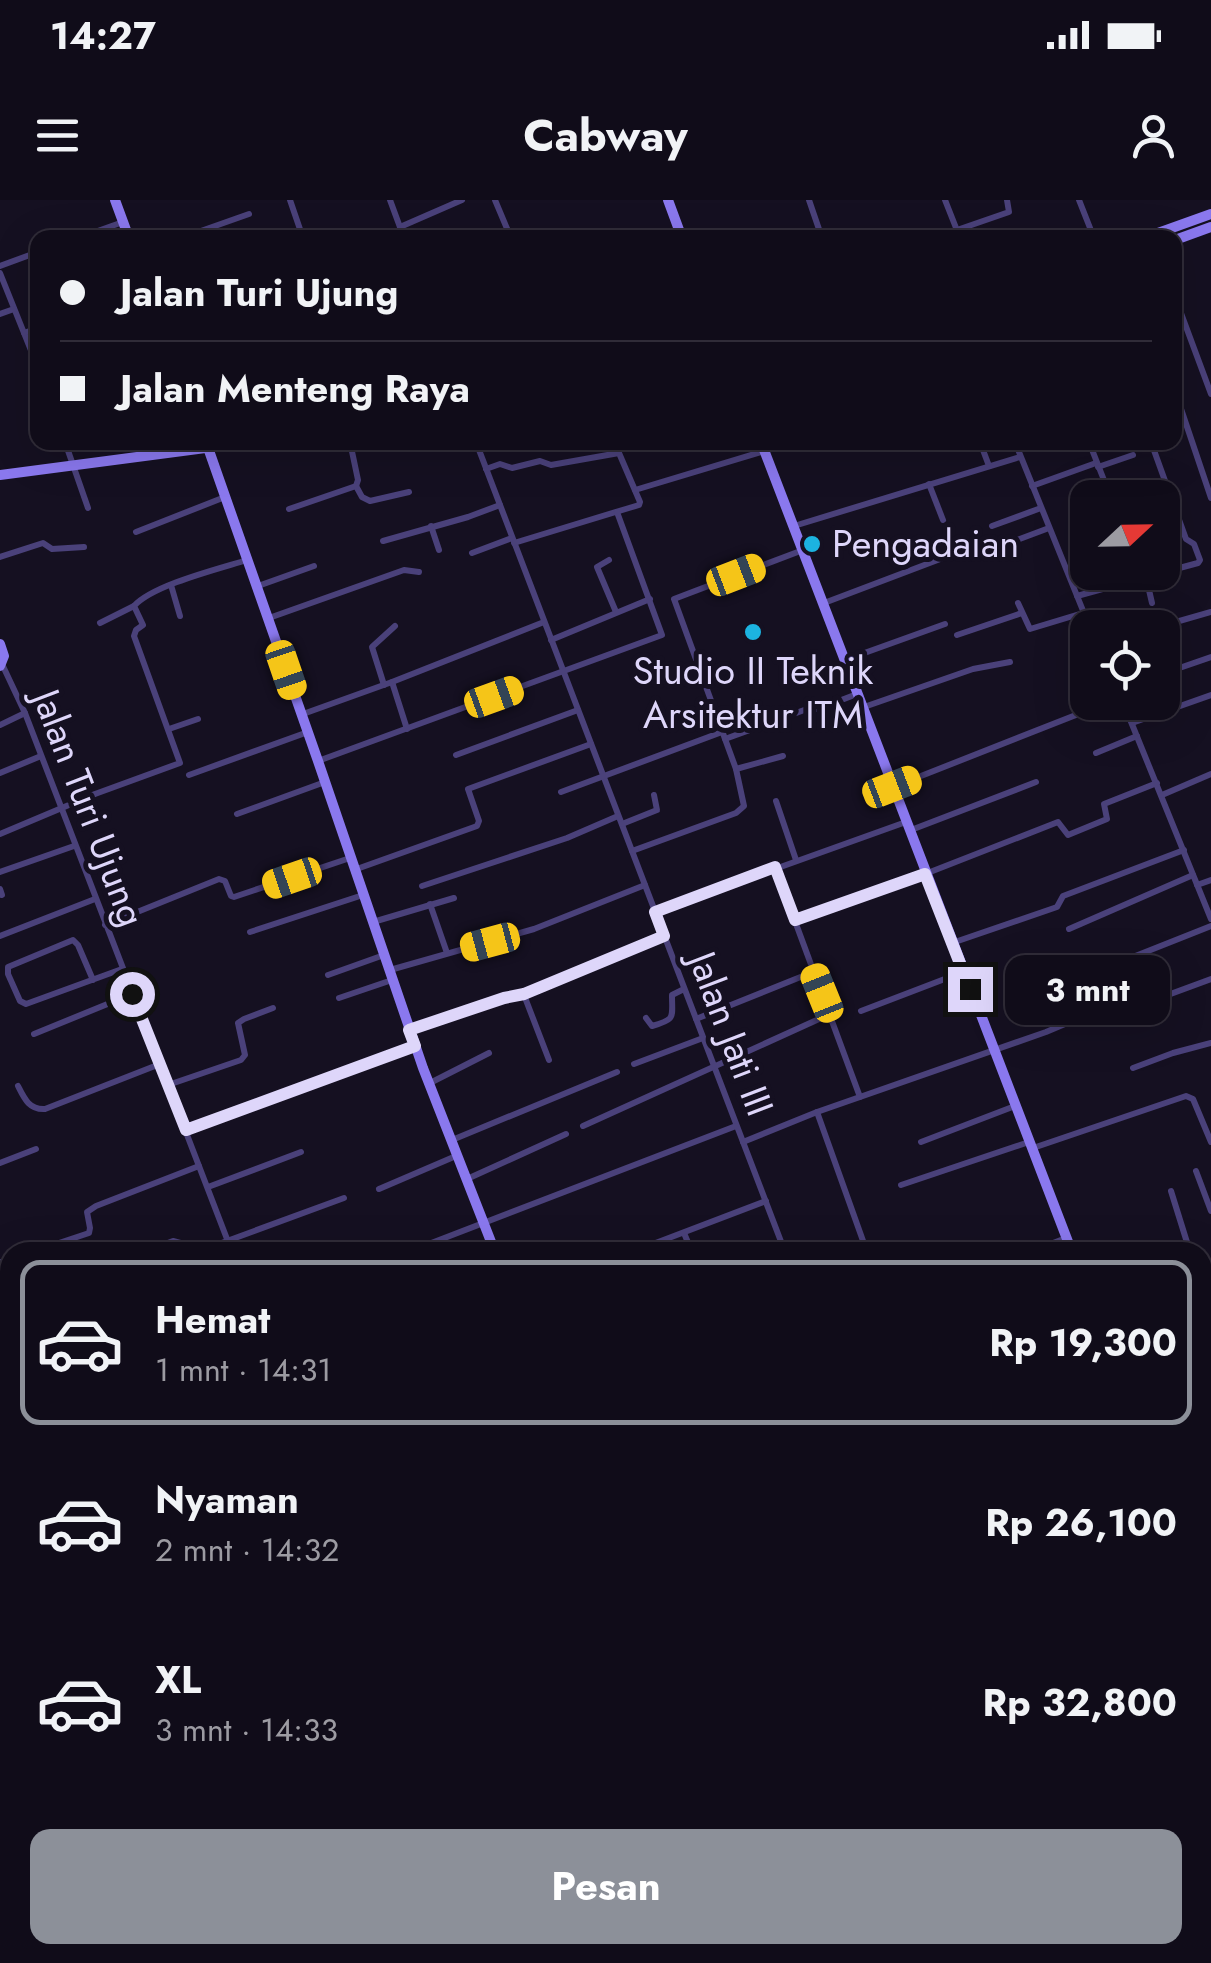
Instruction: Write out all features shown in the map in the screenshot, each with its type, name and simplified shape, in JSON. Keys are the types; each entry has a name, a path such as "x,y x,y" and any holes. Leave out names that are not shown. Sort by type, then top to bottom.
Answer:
{"street":[{"path":"115,200 126,230"},
{"path":"290,200 300,230"},
{"path":"390,200 401,230"},
{"path":"400,227 462,200"},
{"path":"495,200 508,230"},
{"path":"668,200 679,230"},
{"path":"809,200 819,230"},
{"path":"946,200 957,230"},
{"path":"967,230 1010,212 1007,200"},
{"path":"1078,200 1091,230"},
{"path":"1164,230 1211,211 1208,200"},
{"path":"204,230 249,214"},
{"path":"100,230 123,222"},
{"path":"1182,237 1211,227"},
{"path":"0,266 30,255"},
{"path":"0,273 30,348"},
{"path":"0,314 14,309"},
{"path":"1182,316 1211,394"},
{"path":"24,333 30,331"},
{"path":"1182,412 1211,498"},
{"path":"68,450 88,508"},
{"path":"0,475 171,450"},
{"path":"209,450 409,1030 491,1242"},
{"path":"352,450 356,486 362,497 370,502 409,492"},
{"name":"Jalan Jati III","path":"479,450 781,1242"},
{"path":"635,490 750,450"},
{"path":"764,450 1068,1242"},
{"path":"983,450 989,466"},
{"path":"1018,450 1083,610"},
{"path":"1092,450 1103,480"},
{"path":"1154,450 1165,480"},
{"path":"472,554 639,505 619,453 552,466 540,461 512,468 500,464 486,468"},
{"path":"1032,486 1134,455"},
{"path":"794,526 1020,456"},
{"path":"929,484 942,520"},
{"path":"288,509 356,486"},
{"path":"136,532 226,497"},
{"path":"383,541 500,505"},
{"path":"992,526 1041,508"},
{"path":"318,761 662,635 617,512"},
{"path":"1180,522 1200,560 1180,567"},
{"path":"431,526 439,550"},
{"path":"1000,546 1049,528"},
{"path":"0,557 43,544 52,548 84,548"},
{"path":"632,851 741,811 744,804 736,769 674,600 804,550"},
{"path":"824,604 964,550"},
{"path":"100,623 171,585 248,559"},
{"path":"609,560 597,566 616,612"},
{"path":"258,586 314,566"},
{"path":"268,618 404,570 419,572"},
{"path":"171,585 180,616"},
{"path":"1077,596 1097,590"},
{"path":"1149,590 1152,603"},
{"path":"551,640 650,598"},
{"path":"1018,603 1030,629 1070,617"},
{"path":"0,834 180,763 134,636 142,624 134,606"},
{"path":"1180,621 1211,612"},
{"path":"957,634 1023,613"},
{"path":"302,714 544,622"},
{"path":"845,660 945,624"},
{"path":"394,626 372,647 407,729"},
{"path":"0,644 4,656 1,665"},
{"path":"1180,668 1211,657"},
{"path":"863,707 1010,662"},
{"name":"Jalan Turi Ujung","path":"1,665 24,712 228,1242"},
{"path":"561,792 858,694"},
{"path":"1132,723 1211,696"},
{"path":"456,756 578,710"},
{"path":"0,725 24,712"},
{"path":"892,787 1070,717"},
{"path":"169,729 198,720"},
{"path":"1090,974 1211,922 1131,720"},
{"path":"190,775 308,732"},
{"path":"1096,753 1137,736"},
{"path":"105,924 219,879 225,881 234,897 477,826 479,821 468,789 591,744"},
{"path":"0,773 41,756"},
{"path":"736,769 783,756"},
{"path":"1162,794 1211,774"},
{"path":"237,814 325,782"},
{"path":"655,912 775,867 1036,782"},
{"path":"795,920 1058,822 1068,835 1099,824 1108,818 1104,804 1157,783"},
{"path":"422,886 657,810 654,795"},
{"path":"776,801 796,860"},
{"path":"0,872 74,846"},
{"path":"952,943 1057,907 1062,896 1184,850"},
{"path":"775,867 860,1097"},
{"path":"1069,929 1194,875"},
{"path":"1197,885 1211,880"},
{"path":"339,998 447,953 534,929 645,885"},
{"path":"250,932 362,895"},
{"path":"372,922 454,898"},
{"path":"0,936 96,899"},
{"path":"430,904 447,953"},
{"path":"409,1030 524,994 664,936"},
{"path":"93,980 72,940 12,964 7,970 20,1001 26,1004 93,980 122,969"},
{"path":"328,976 384,955"},
{"path":"696,1019 813,972"},
{"path":"862,1011 963,972"},
{"path":"742,1142 1072,1021 1073,1011 1085,1005 1108,1017 1211,979"},
{"path":"646,1018 654,1026 670,1018 673,994 684,989"},
{"path":"34,1034 132,994"},
{"path":"524,994 549,1060"},
{"path":"168,1085 241,1060 245,1049 238,1023 273,1008"},
{"path":"584,1126 830,1014"},
{"path":"634,1064 703,1038"},
{"path":"1133,1068 1211,1042"},
{"path":"186,1130 415,1046"},
{"path":"429,1083 488,1053"},
{"path":"18,1086 30,1104 39,1109 160,1064"},
{"path":"452,1140 618,1072"},
{"path":"901,1185 1186,1096 1193,1099 1211,1142"},
{"path":"921,1142 1015,1106"},
{"path":"817,1112 863,1242"},
{"path":"435,1242 736,1126"},
{"path":"467,1180 566,1134"},
{"path":"0,1164 36,1150"},
{"path":"208,1186 302,1152"},
{"path":"379,1189 457,1155"},
{"path":"62,1242 89,1233 87,1212 96,1206 199,1166"},
{"path":"1196,1171 1211,1211"},
{"path":"1171,1191 1187,1242"},
{"path":"228,1242 344,1198"},
{"path":"659,1242 766,1201"},
{"path":"684,1233 688,1242"},
{"path":"1056,1242 1066,1238"}],"place":[{"name":"Pengadaian","path":"812,544"},
{"name":"Studio II Teknik Arsitektur ITM","path":"753,632"}],"route":[{"path":"132,994 186,1130 415,1046 409,1030 524,994 664,936 655,912 775,867 795,920 925,874 970,989"}]}
